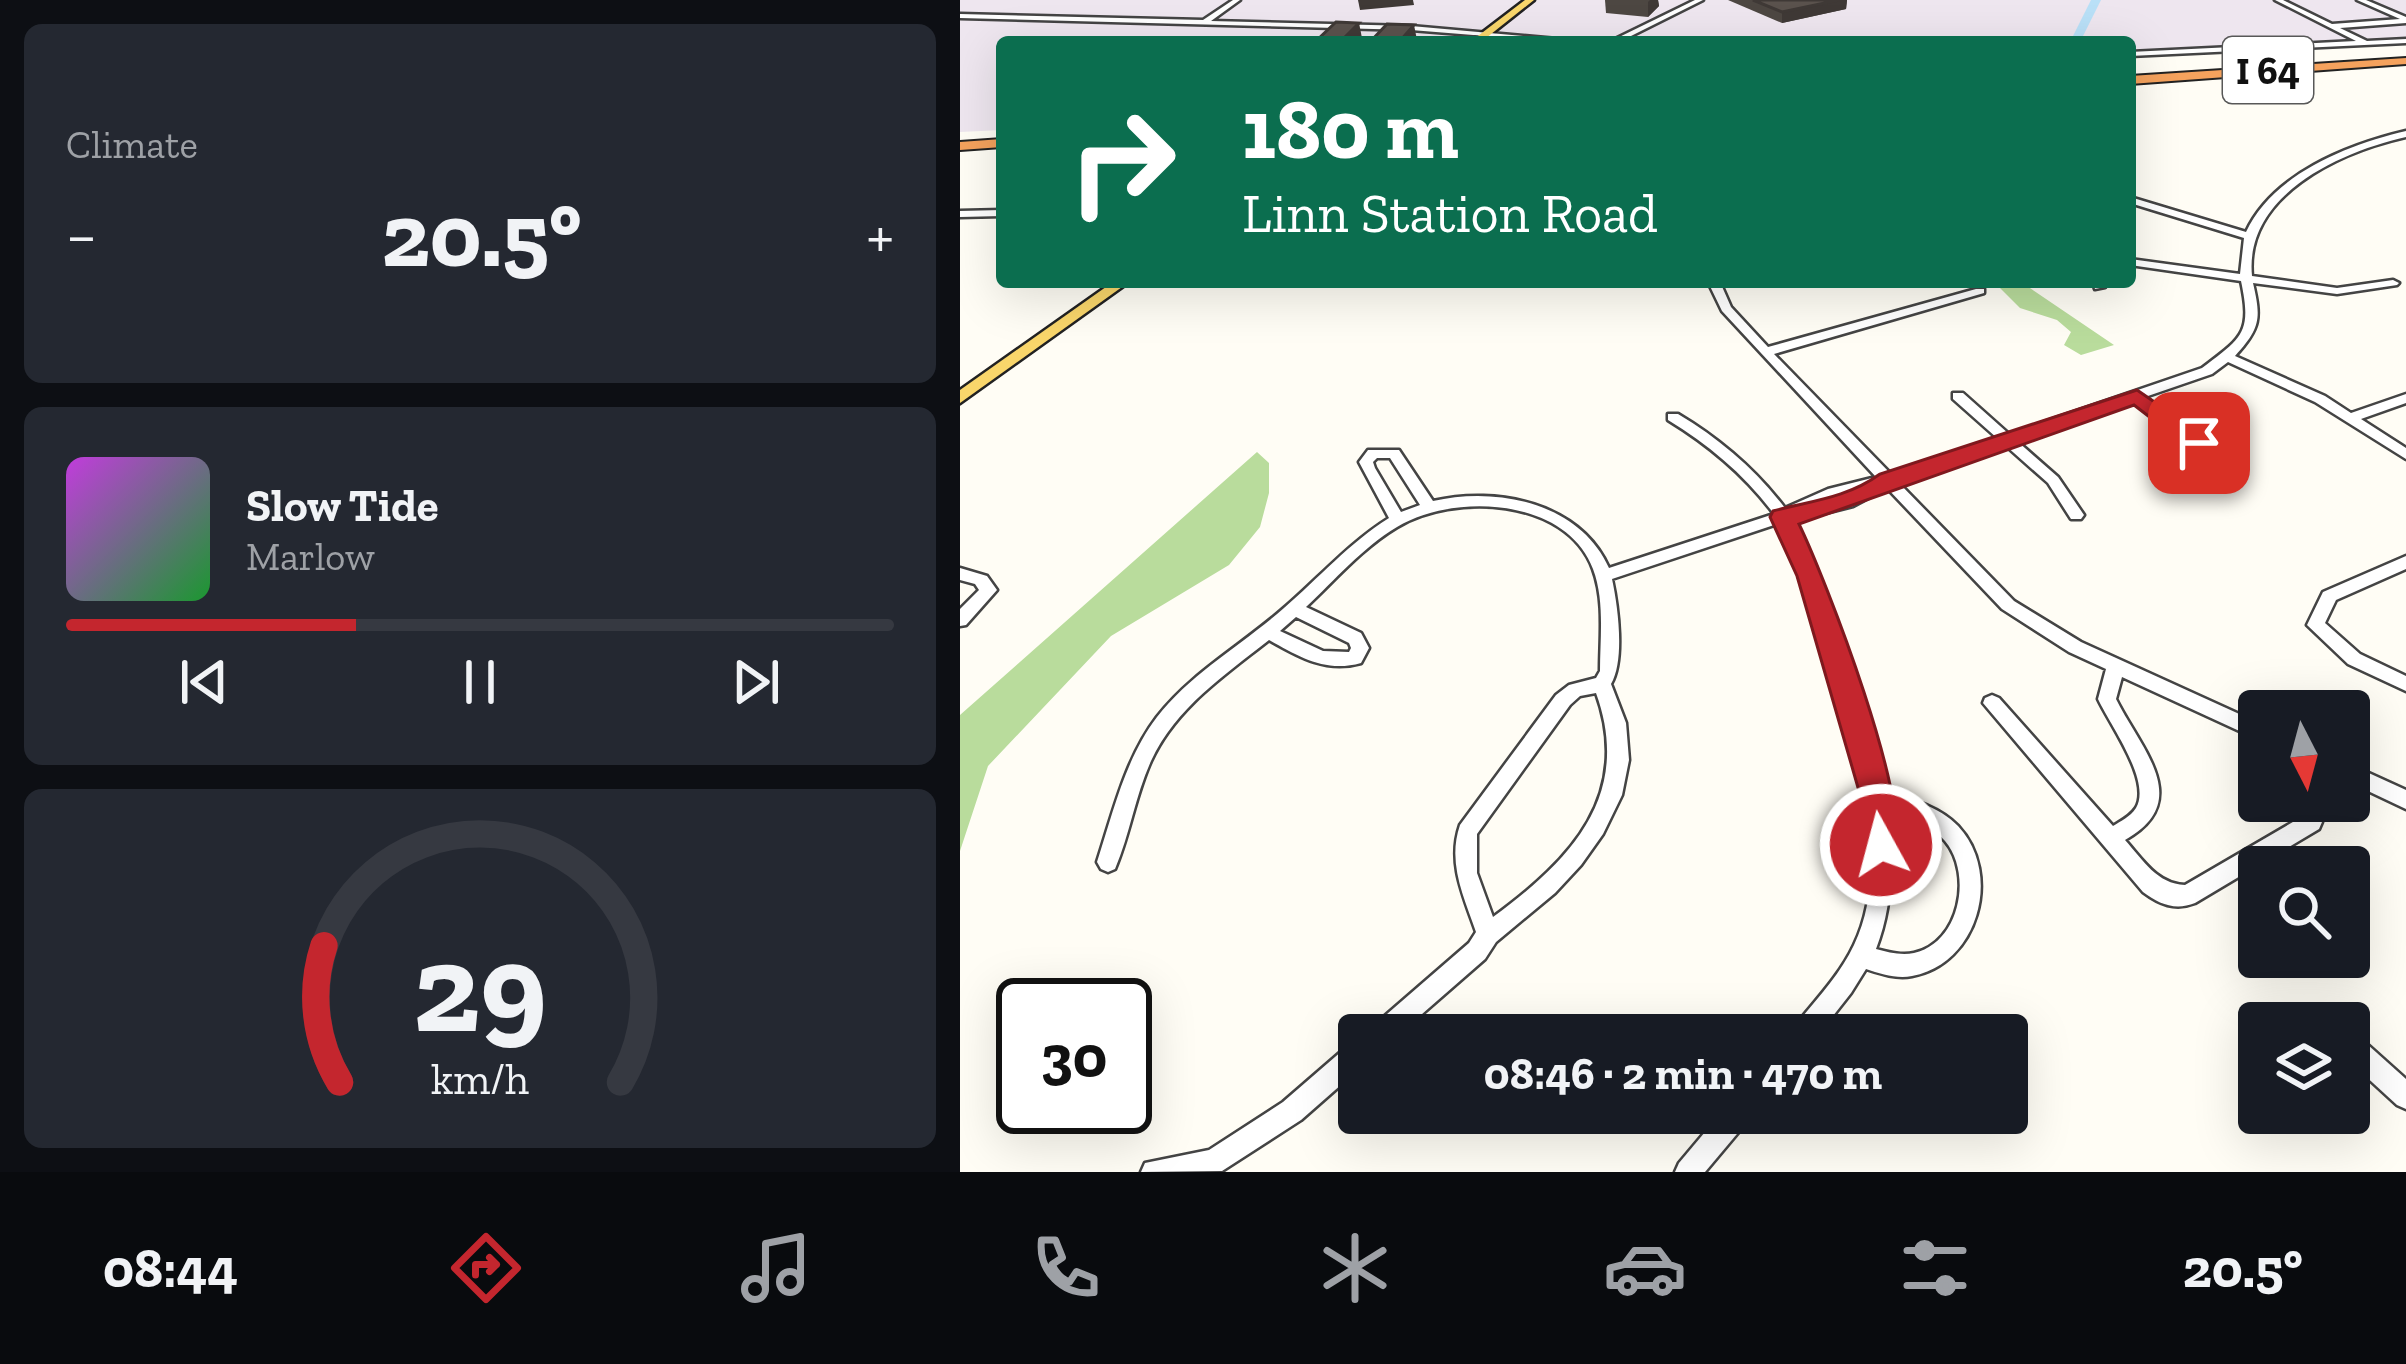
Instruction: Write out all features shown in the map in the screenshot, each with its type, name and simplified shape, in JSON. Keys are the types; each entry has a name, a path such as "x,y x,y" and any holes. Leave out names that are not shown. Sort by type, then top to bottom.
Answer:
{"highway":[{"name":"I 64","path":"2136,76 2406,58"},
{"path":"963,149 996,144"},
{"path":"963,149 996,152"}],"main road":[{"path":"1483,36 1530,0"},
{"path":"960,398 965,384 1113,288"}],"street":[{"path":"1206,22 1237,0"},
{"path":"1625,36 1700,0"},
{"path":"2278,0 2367,43"},
{"path":"2360,0 2406,21"},
{"path":"960,16 1521,36"},
{"path":"2331,26 2406,21"},
{"path":"2136,54 2406,41"},
{"path":"1604,576 1782,517 1806,515 1871,493 1889,480 2196,376 2243,344 2254,320 2250,236 2281,195 2331,160 2371,142 2406,137"},
{"path":"2136,202 2250,236"},
{"path":"960,214 996,213"},
{"path":"2136,263 2337,291 2393,283"},
{"path":"1717,288 1726,308 1765,352 2008,605 2046,631 2238,722"},
{"path":"1765,352 1980,291"},
{"path":"2228,357 2350,418 2406,454"},
{"path":"1958,396 2061,488 2076,514"},
{"path":"2137,397 2225,463"},
{"path":"2350,418 2406,398"},
{"path":"1673,417 1716,442 1782,517 1810,576 1878,798 1881,845 1873,926 1861,956 1818,1014"},
{"path":"1397,519 1368,468 1373,453 1394,453 1430,508"},
{"path":"1108,862 1144,755 1163,724 1362,542 1397,519 1430,508 1485,502 1535,509 1582,537 1604,576 1609,671 1602,684 1576,690 1563,700 1467,832 1466,873 1488,934"},
{"path":"2406,562 2329,596 2316,625 2354,659 2406,684"},
{"path":"960,574 981,580 989,590 960,620"},
{"path":"1268,632 1327,661 1339,664 1355,658 1360,648 1355,638 1294,609"},
{"path":"2110,838 2135,826 2151,793 2143,759 2107,699 2116,666"},
{"path":"1404,1014 1477,951 1488,934 1564,874 1602,818 1612,789 1617,744 1614,712 1602,684"},
{"path":"1993,703 2150,885 2177,898 2312,822"},
{"path":"2370,783 2406,800"},
{"path":"1861,956 1889,965 1912,965 1932,958 1952,940 1967,914 1972,882 1954,836 1913,809 1878,798"},
{"path":"2370,1064 2406,1096"},
{"path":"1154,1172 1213,1162 1292,1111 1338,1071"},
{"path":"1688,1172 1720,1134"}],"shaded area":[{"path":"960,0 2406,0 2406,38 2136,52 2136,36 996,36 996,130 960,132"}],"green space":[{"path":"2000,288 2030,288 2114,345 2081,355 2064,345 2071,332 2057,320 2020,308"},
{"path":"1257,452 1269,463 1269,493 1260,527 1229,565 1111,636 988,766 960,851 960,715"}],"building":[{"path":"1753,0 1839,0 1782,12"},
{"path":"1336,22 1359,23 1346,36 1321,36"},
{"path":"1387,24 1414,25 1404,36 1376,36"}],"waterway":[{"path":"2078,36 2096,0"}],"route":[{"path":"1881,845 1878,798 1810,576 1782,517 1806,515 1871,493 1889,480 2137,397 2199,443"}]}
